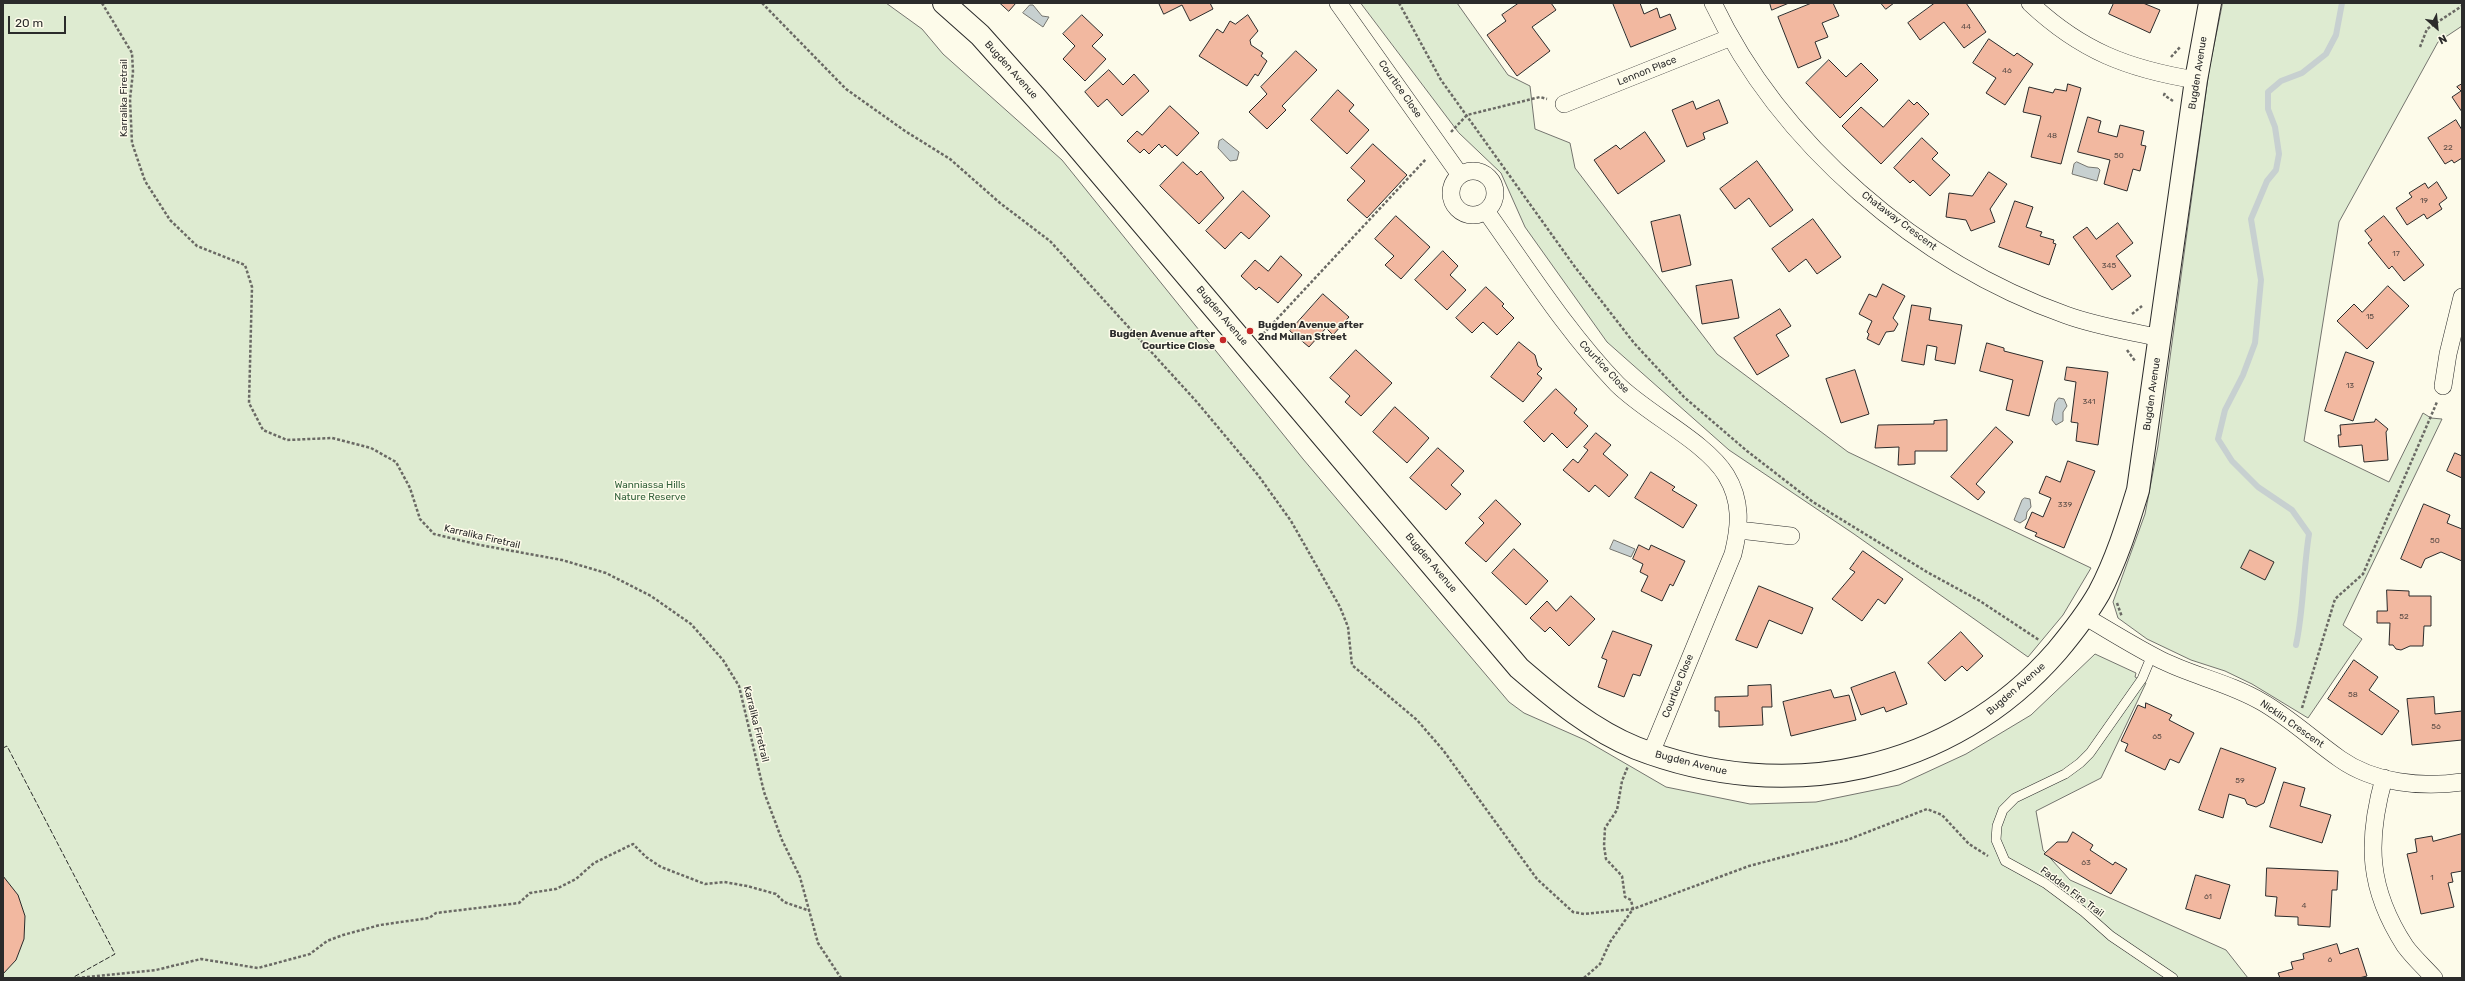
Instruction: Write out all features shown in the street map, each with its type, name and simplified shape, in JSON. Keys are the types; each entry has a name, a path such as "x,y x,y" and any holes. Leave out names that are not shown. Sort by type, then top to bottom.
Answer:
{"street":[{"name":"Bugden Avenue","path":"944,3 980,35 1037,99 1519,668 1560,703 1582,718 1634,747 1650,753 1730,773 1763,776 1825,774 1899,758 1928,746 1979,721 2002,704 2046,664 2084,616 2098,594 2122,544 2138,490 2196,80 2210,3"},
{"name":"Courtice Close","path":"1338,3 1460,175"},
{"name":"Chataway Crescent","path":"1713,3 1730,38 1770,97 1816,151 1867,199 1921,241 1978,276 2038,305 2068,316 2160,338"},
{"path":"2030,3 2047,18 2087,46 2137,67 2167,75 2196,80"},
{"name":"Lennon Place","path":"1564,104 1730,38"},
{"path":"1477,171 1491,180 1495,196 1486,210 1470,214 1455,206 1451,190 1460,175 1477,171"},
{"name":"Courtice Close","path":"1486,210 1592,357 1619,386 1655,416 1704,451 1720,466 1736,497 1739,530 1733,554 1650,753"},
{"path":"2443,386 2448,354 2462,297"},
{"path":"1739,530 1791,536"},
{"name":"Nicklin Crescent","path":"2084,616 2152,655 2261,701 2298,726 2341,760 2384,778 2414,784 2442,785 2462,782"},
{"path":"2384,778 2372,829 2373,864 2381,898 2388,915 2406,947 2434,978"}],"lane":[{"path":"2001,854 1996,840 1997,826 2003,810 2016,798 2042,787 2080,763 2108,730 2142,679 2152,655"},
{"name":"Fadden Fire Trail","path":"2001,854 2005,860 2045,883 2084,912 2110,936 2173,978"}],"path":[{"name":"Karralika Firetrail","path":"102,3 132,53 133,72 130,98 132,143 145,181 170,220 197,246 245,265 252,287 249,403 263,430 287,440 332,438 371,448 396,462 410,488 420,519 434,534 480,546 562,560 606,573 650,596 691,624 723,660 740,686 764,792 782,840 800,877 818,943 841,978"},
{"path":"762,3 846,89 905,131 950,159 1000,203 1050,241 1216,425 1272,493 1291,521 1340,607 1348,627 1352,665 1417,720 1443,750 1537,879 1573,912 1584,914 1634,909 1749,866 1848,840 1927,808 1942,815 1969,844 1986,857 2001,854"},
{"path":"1399,3 1428,58 1575,266 1634,343 1684,397 1747,451 1813,502 1927,572 1980,601 2038,640 2043,638"},
{"path":"2420,47 2427,29 2462,6"},
{"path":"2173,107 2173,101 2164,95 2170,57 2182,44"},
{"path":"1467,115 1540,97 1564,104"},
{"path":"1258,340 1421,163"},
{"path":"2138,365 2127,350 2130,316 2147,303"},
{"path":"2305,713 2301,710 2335,599 2364,574 2399,487 2431,421 2443,386"},
{"path":"2117,600 2121,616 2127,621"},
{"path":"1629,764 1622,781 1617,810 1606,828 1604,846 1606,859 1622,876 1625,896 1631,900 1634,909"},
{"path":"77,978 149,971 201,959 258,968 310,954 327,941 380,925 429,918 436,913 519,903 530,893 556,889 576,879 594,863 633,844 646,857 661,867 705,884 724,882 747,886 776,894 784,902 810,911"},
{"path":"1584,978 1600,964 1610,942 1634,909"}],"green space":[{"name":"Wanniassa Hills Nature Reserve","path":"3,3 886,3 922,29 943,54 1062,160 1303,459 1509,702 1524,713 1585,740 1666,787 1750,804 1816,802 1899,785 1966,754 2031,715 2095,654 2136,673 2135,677 2146,683 2101,778 2036,811 2043,850 2070,880 2226,950 2248,978 3,978"},
{"path":"1361,3 1457,3 1508,75 1530,86 1535,129 1570,143 1575,168 1717,354 1848,452 2091,568 2063,615 2028,657 1854,534 1729,450 1607,342 1525,227 1501,173 1459,133"},
{"path":"2223,3 2462,3 2462,26 2438,42 2339,222 2304,441 2389,482 2423,413 2431,418 2442,419 2343,625 2362,639 2308,718 2252,684 2225,671 2191,660 2147,639 2118,618 2113,602 2145,514 2158,446 2209,70"}],"shaded area":[{"path":"1030,5 1033,5 1042,16 1049,17 1043,27 1023,13"},
{"path":"1223,139 1239,152 1237,160 1230,161 1218,148 1219,141"},
{"path":"2077,162 2088,167 2098,168 2100,170 2097,181 2072,174 2074,164"},
{"path":"2059,398 2064,399 2067,406 2063,412 2063,421 2056,425 2052,420 2055,403"},
{"path":"2025,498 2030,499 2031,507 2027,512 2026,519 2020,523 2014,520 2022,500"},
{"path":"1614,540 1635,549 1631,557 1610,549"}],"building":[{"path":"1000,3 1016,3 1009,11"},
{"path":"1159,3 1210,3 1213,9 1190,21 1182,5 1164,14"},
{"path":"1519,3 1551,3 1556,10 1532,27 1550,51 1517,76 1487,35 1506,21 1502,15"},
{"path":"1613,3 1640,3 1644,14 1657,8 1660,18 1670,14 1676,29 1631,47"},
{"path":"1770,3 1789,3 1772,10"},
{"path":"1812,3 1833,3 1839,16 1822,23 1828,37 1815,42 1821,58 1798,68 1778,17"},
{"path":"1881,3 1894,3 1886,9"},
{"path":"1935,3 1966,3 1986,32 1964,48 1944,22 1920,40 1908,23"},
{"path":"2114,3 2143,3 2160,10 2150,33 2109,14"},
{"path":"1082,15 1103,35 1092,46 1106,59 1085,81 1063,59 1075,46 1063,34"},
{"path":"1248,15 1258,31 1250,40 1251,45 1263,53 1261,56 1267,61 1258,76 1255,74 1247,86 1199,56 1217,29 1223,33 1230,21 1235,24"},
{"path":"1989,39 2014,56 2017,53 2033,64 2005,105 1986,93 1996,78 1973,63"},
{"path":"1296,51 1317,70 1282,106 1286,110 1267,129 1249,112 1267,94 1261,87"},
{"path":"1829,60 1846,77 1861,63 1878,80 1840,118 1806,83"},
{"path":"1109,70 1123,85 1134,74 1149,91 1122,116 1107,99 1098,107 1085,92"},
{"path":"2068,84 2081,88 2061,164 2031,157 2041,116 2023,112 2029,87 2053,93 2055,89 2066,91"},
{"path":"2462,84 2462,112 2452,97 2461,91 2457,87"},
{"path":"1338,90 1354,105 1349,111 1369,130 1347,154 1311,120"},
{"path":"1719,100 1728,123 1703,133 1705,139 1687,147 1672,110 1693,101 1696,109"},
{"path":"1909,100 1914,105 1917,102 1929,114 1881,164 1842,126 1861,107 1883,127"},
{"path":"1170,106 1199,133 1177,156 1165,145 1162,148 1159,144 1149,154 1144,149 1140,153 1127,141 1137,131 1142,135"},
{"path":"2088,117 2101,121 2098,132 2117,137 2120,125 2144,131 2141,145 2146,146 2140,171 2133,169 2127,191 2104,184 2110,160 2078,152"},
{"path":"2456,120 2462,130 2462,158 2454,163 2452,160 2445,164 2428,138"},
{"path":"1645,132 1665,161 1618,194 1594,160 1616,145 1620,149"},
{"path":"1922,138 1938,153 1932,159 1950,175 1930,196 1913,180 1910,183 1894,168"},
{"path":"1373,144 1407,175 1367,218 1347,200 1365,181 1351,168"},
{"path":"1757,161 1793,210 1770,227 1749,198 1735,209 1720,189"},
{"path":"1183,162 1197,175 1201,171 1224,198 1199,224 1160,186"},
{"path":"1989,172 2007,184 1990,209 1995,222 1971,231 1966,220 1946,217 1949,193 1972,196"},
{"path":"2437,182 2447,198 2439,204 2442,209 2427,219 2424,214 2407,225 2396,208 2412,197 2409,193 2425,183 2428,188"},
{"path":"1243,191 1270,216 1249,239 1241,232 1225,249 1206,231"},
{"path":"2015,201 2033,207 2026,227 2042,232 2040,236 2054,240 2053,243 2056,244 2049,265 1999,247"},
{"path":"1680,215 1691,265 1662,272 1651,222"},
{"path":"1396,216 1430,247 1401,279 1385,265 1394,256 1375,239"},
{"path":"2384,216 2424,265 2404,281 2392,266 2389,269 2368,243 2372,240 2365,231"},
{"path":"1813,219 1841,257 1817,274 1806,259 1789,272 1772,249"},
{"path":"2118,223 2133,243 2116,256 2131,276 2112,290 2073,237 2087,227 2096,239"},
{"path":"1443,251 1458,266 1450,275 1466,290 1447,310 1415,280"},
{"path":"1281,256 1302,275 1278,303 1259,287 1256,290 1241,276 1255,260 1268,271"},
{"path":"1732,280 1739,318 1702,324 1696,286"},
{"path":"1883,284 1905,296 1893,318 1898,324 1894,331 1886,332 1879,345 1867,339 1869,334 1867,332 1872,321 1859,314 1869,294 1876,297"},
{"path":"2388,286 2409,306 2367,349 2337,321 2354,304 2362,312"},
{"path":"1486,287 1504,304 1502,306 1514,318 1497,335 1483,322 1472,333 1456,318"},
{"path":"1323,294 1349,317 1333,335 1326,328 1309,347 1290,331"},
{"path":"1912,305 1931,308 1929,320 1962,325 1955,364 1935,360 1937,347 1927,345 1924,365 1902,361"},
{"path":"1780,309 1791,326 1776,335 1789,356 1757,375 1734,338"},
{"path":"1519,342 1535,355 1538,366 1542,369 1537,374 1542,378 1523,402 1491,377"},
{"path":"1987,343 2004,348 2004,351 2043,361 2029,416 2006,410 2013,380 1980,371"},
{"path":"1356,350 1392,383 1361,416 1345,402 1350,396 1330,378"},
{"path":"2346,352 2374,362 2353,421 2325,411"},
{"path":"2067,367 2108,372 2098,445 2076,441 2078,423 2071,422 2076,382 2065,380"},
{"path":"1855,370 1869,414 1841,423 1826,379"},
{"path":"1556,389 1577,409 1574,413 1588,426 1567,448 1552,433 1544,442 1524,422"},
{"path":"1395,407 1429,438 1407,463 1373,432"},
{"path":"2376,419 2388,429 2386,432 2388,460 2364,462 2362,445 2339,447 2338,435 2341,435 2340,425 2374,422"},
{"path":"1947,420 1947,451 1915,451 1915,464 1898,465 1899,447 1875,448 1878,425 1934,424 1934,421"},
{"path":"1996,427 2013,442 1976,484 1985,492 1978,500 1951,477"},
{"path":"1596,433 1611,445 1603,454 1628,475 1609,497 1595,485 1589,492 1563,470 1573,459 1578,463 1588,450 1584,447"},
{"path":"1438,448 1464,471 1451,485 1461,494 1446,510 1410,478"},
{"path":"2455,453 2462,456 2462,478 2447,471"},
{"path":"2068,461 2095,471 2064,548 2035,536 2037,533 2025,528 2032,512 2043,517 2051,498 2039,493 2046,476 2060,482"},
{"path":"1651,472 1675,487 1672,490 1697,505 1683,528 1635,498"},
{"path":"1496,500 1521,524 1486,562 1465,543 1484,523 1479,518"},
{"path":"2424,504 2450,515 2447,523 2462,529 2462,561 2441,552 2425,559 2421,568 2401,559"},
{"path":"1639,545 1649,550 1651,545 1685,561 1673,586 1670,584 1662,601 1641,591 1648,576 1640,572 1643,564 1633,559"},
{"path":"1514,549 1548,581 1526,605 1492,573"},
{"path":"2250,550 2274,562 2265,580 2241,568"},
{"path":"1863,551 1903,579 1885,604 1878,599 1862,621 1832,599 1855,572 1850,569"},
{"path":"1759,586 1813,608 1802,634 1769,620 1757,648 1736,640"},
{"path":"2387,590 2409,591 2409,596 2431,596 2431,626 2424,626 2423,646 2410,646 2401,650 2396,649 2393,645 2389,645 2390,623 2377,623 2377,611 2387,611"},
{"path":"1571,596 1595,619 1569,646 1550,627 1545,632 1530,618 1547,601 1556,611"},
{"path":"1613,631 1652,645 1640,676 1633,674 1624,697 1598,687 1607,660 1602,658"},
{"path":"1961,632 1983,656 1967,671 1962,666 1945,681 1928,663"},
{"path":"2354,660 2378,677 2369,690 2399,711 2382,735 2328,699"},
{"path":"1895,672 1907,704 1886,712 1884,707 1861,715 1851,688"},
{"path":"1771,685 1772,707 1762,707 1763,725 1719,727 1719,711 1715,711 1715,697 1748,696 1748,686"},
{"path":"1831,690 1834,698 1849,695 1856,720 1791,736 1783,702"},
{"path":"2434,697 2435,714 2462,711 2462,740 2412,745 2407,699"},
{"path":"2146,703 2172,715 2169,720 2194,733 2179,763 2170,759 2165,770 2125,751 2128,744 2121,741 2138,705 2145,708"},
{"path":"2221,748 2276,768 2264,803 2256,807 2247,804 2245,799 2229,794 2223,818 2199,810"},
{"path":"2284,782 2305,788 2300,806 2331,815 2322,843 2270,827"},
{"path":"2073,832 2093,845 2090,850 2113,865 2115,862 2127,869 2111,894 2044,854 2057,842 2067,842"},
{"path":"2462,834 2462,871 2451,873 2453,882 2448,883 2454,907 2421,914 2407,854 2417,852 2415,839 2432,836 2433,841"},
{"path":"2267,868 2338,871 2337,890 2332,890 2330,927 2298,925 2298,917 2275,916 2277,897 2266,896"},
{"path":"2196,875 2230,885 2220,919 2186,909"},
{"path":"3,876 18,895 25,916 24,939 16,960 3,974"},
{"path":"2337,944 2340,954 2358,948 2367,976 2359,978 2280,978 2278,973 2293,969 2291,962 2304,959 2303,954"}],"waterway":[{"path":"2296,645 2301,617 2309,534 2292,510 2258,487 2232,461 2218,439 2225,410 2243,375 2255,343 2261,280 2251,219 2267,181 2276,170 2279,154 2275,127 2268,109 2268,92 2281,81 2302,73 2326,54 2336,35 2342,3"}],"fence":[{"path":"3,748 7,746 115,954 72,978"}],"place":[{"name":"Bugden Avenue after 2nd Mullan Street","path":"1250,331"},
{"name":"Bugden Avenue after Courtice Close","path":"1223,340"}]}
